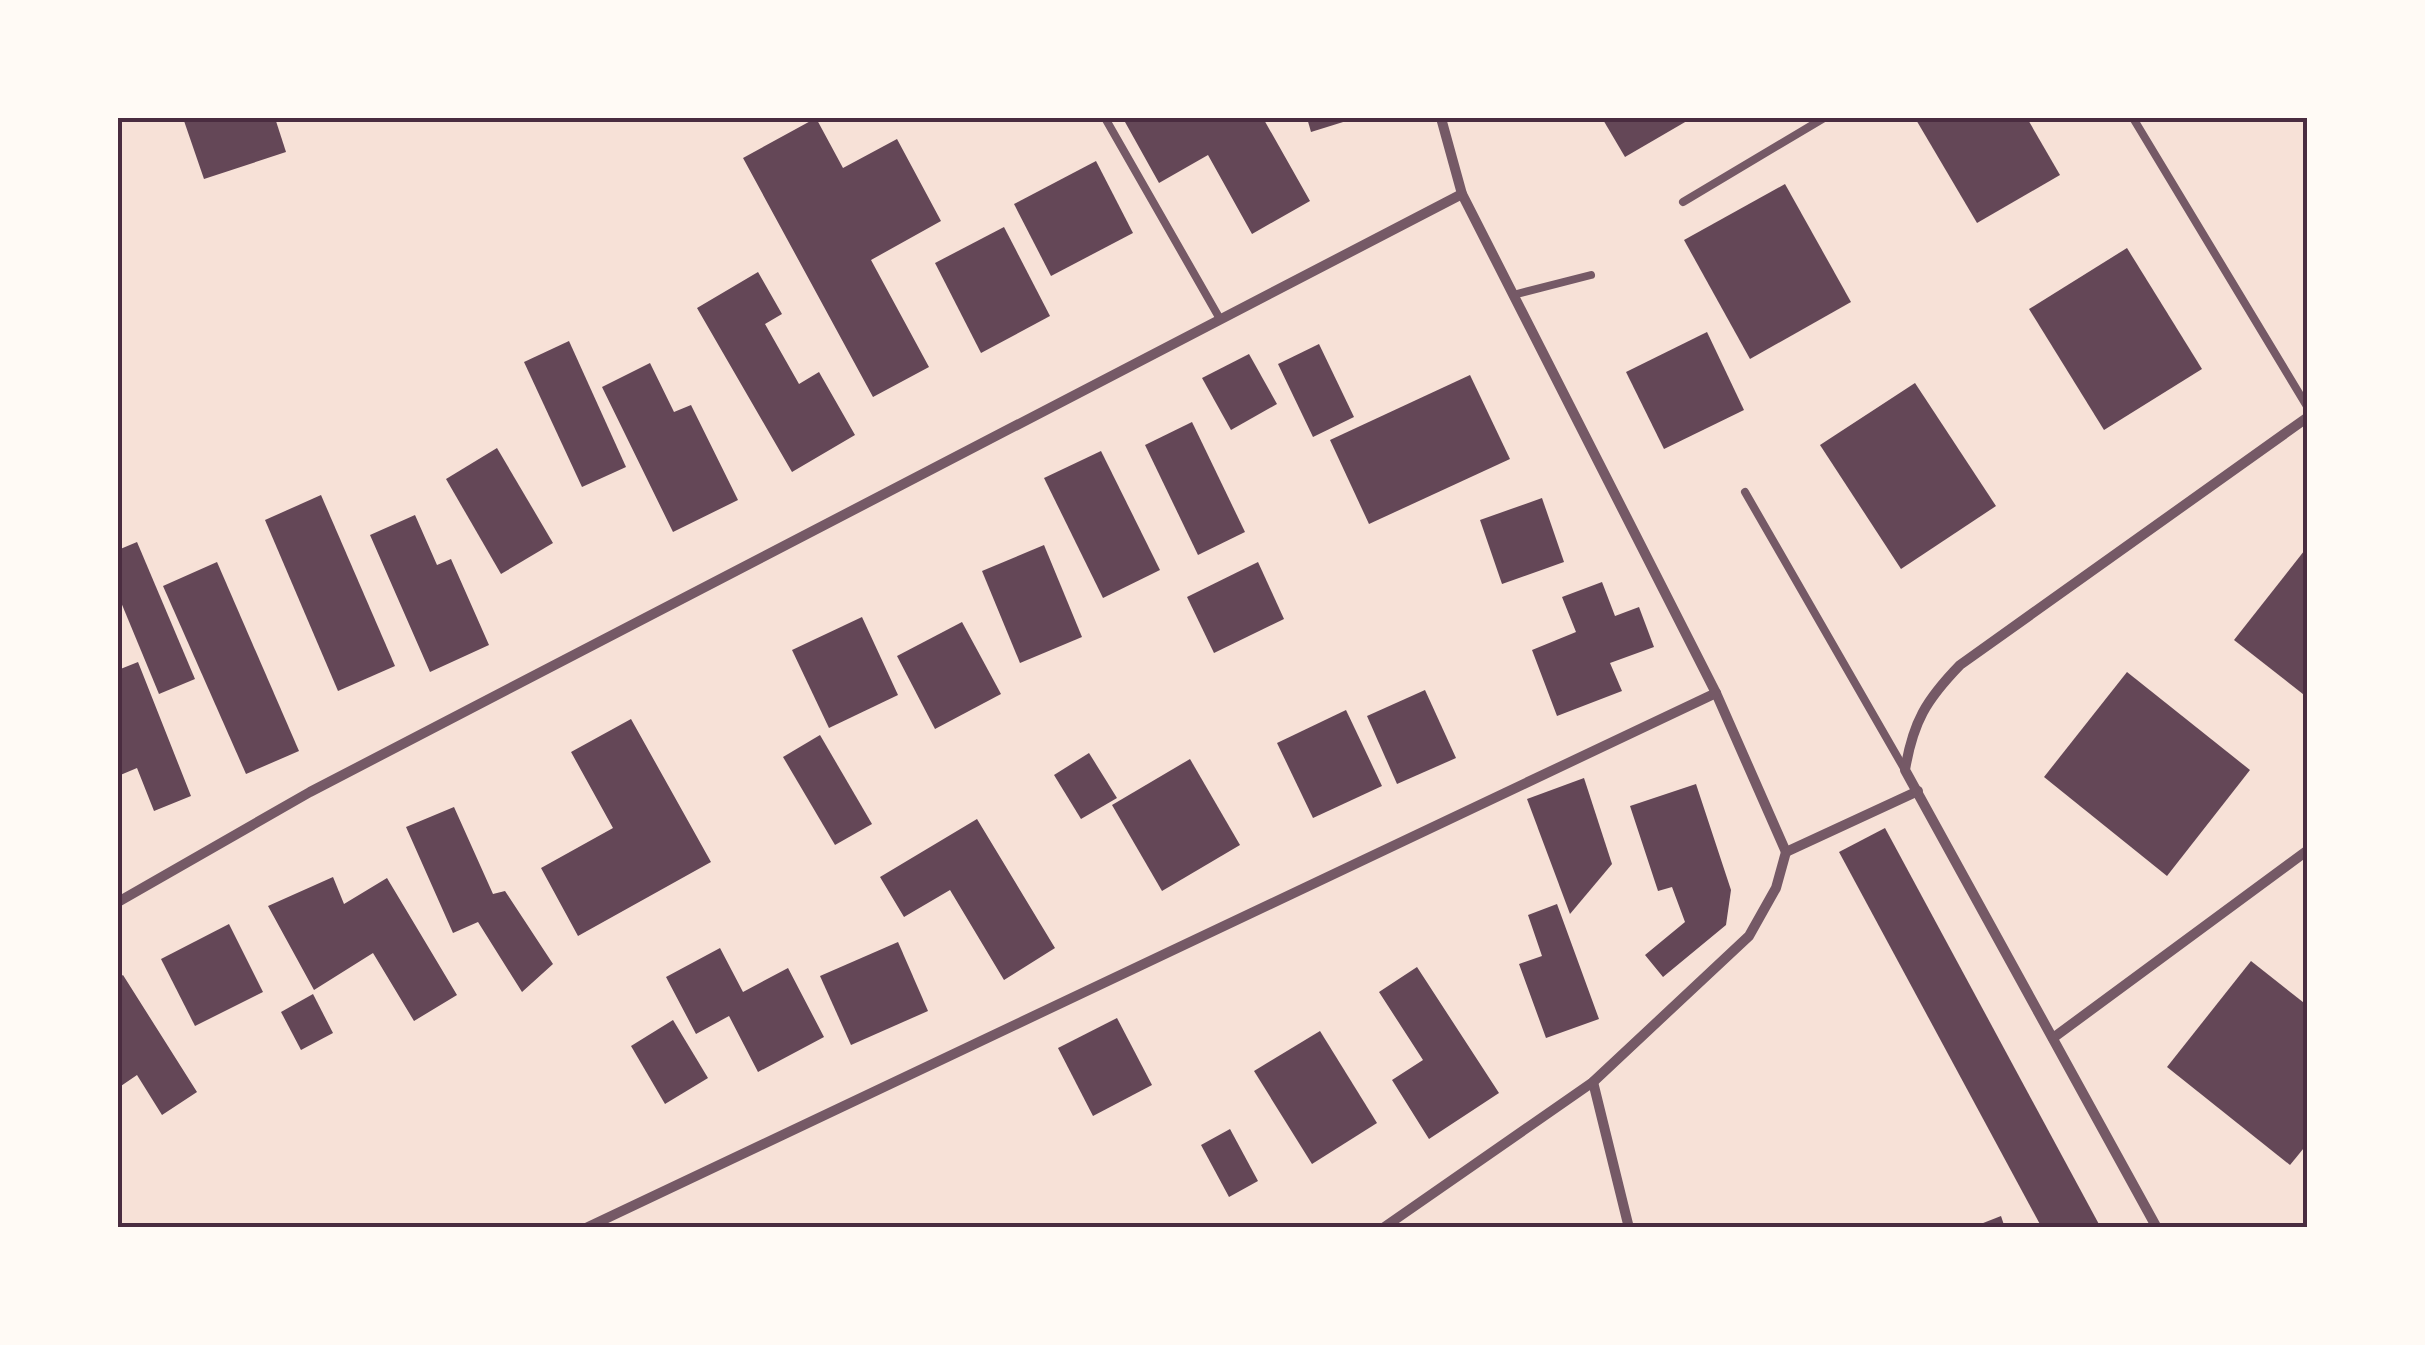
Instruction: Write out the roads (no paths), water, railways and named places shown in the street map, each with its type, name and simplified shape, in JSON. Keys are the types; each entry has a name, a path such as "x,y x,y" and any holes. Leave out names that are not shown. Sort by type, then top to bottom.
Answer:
{"street":[{"path":"1383,1228 1593,1082 1749,936 1776,888 1786,852 1716,694 1462,194 1441,118"},
{"path":"118,902 310,792 1462,194"},
{"path":"2157,1228 1905,770 1910,743 1918,719 1937,688 1960,666 2308,418"},
{"path":"586,1228 1716,694"},
{"path":"1786,852 1918,791"},
{"path":"2054,1038 2308,850"},
{"path":"1593,1082 1629,1228"}],"lane":[{"path":"1105,118 1220,319"},
{"path":"1683,202 1824,118"},
{"path":"2134,118 2308,408"},
{"path":"1512,296 1591,275"},
{"path":"1745,492 1905,770"}]}
